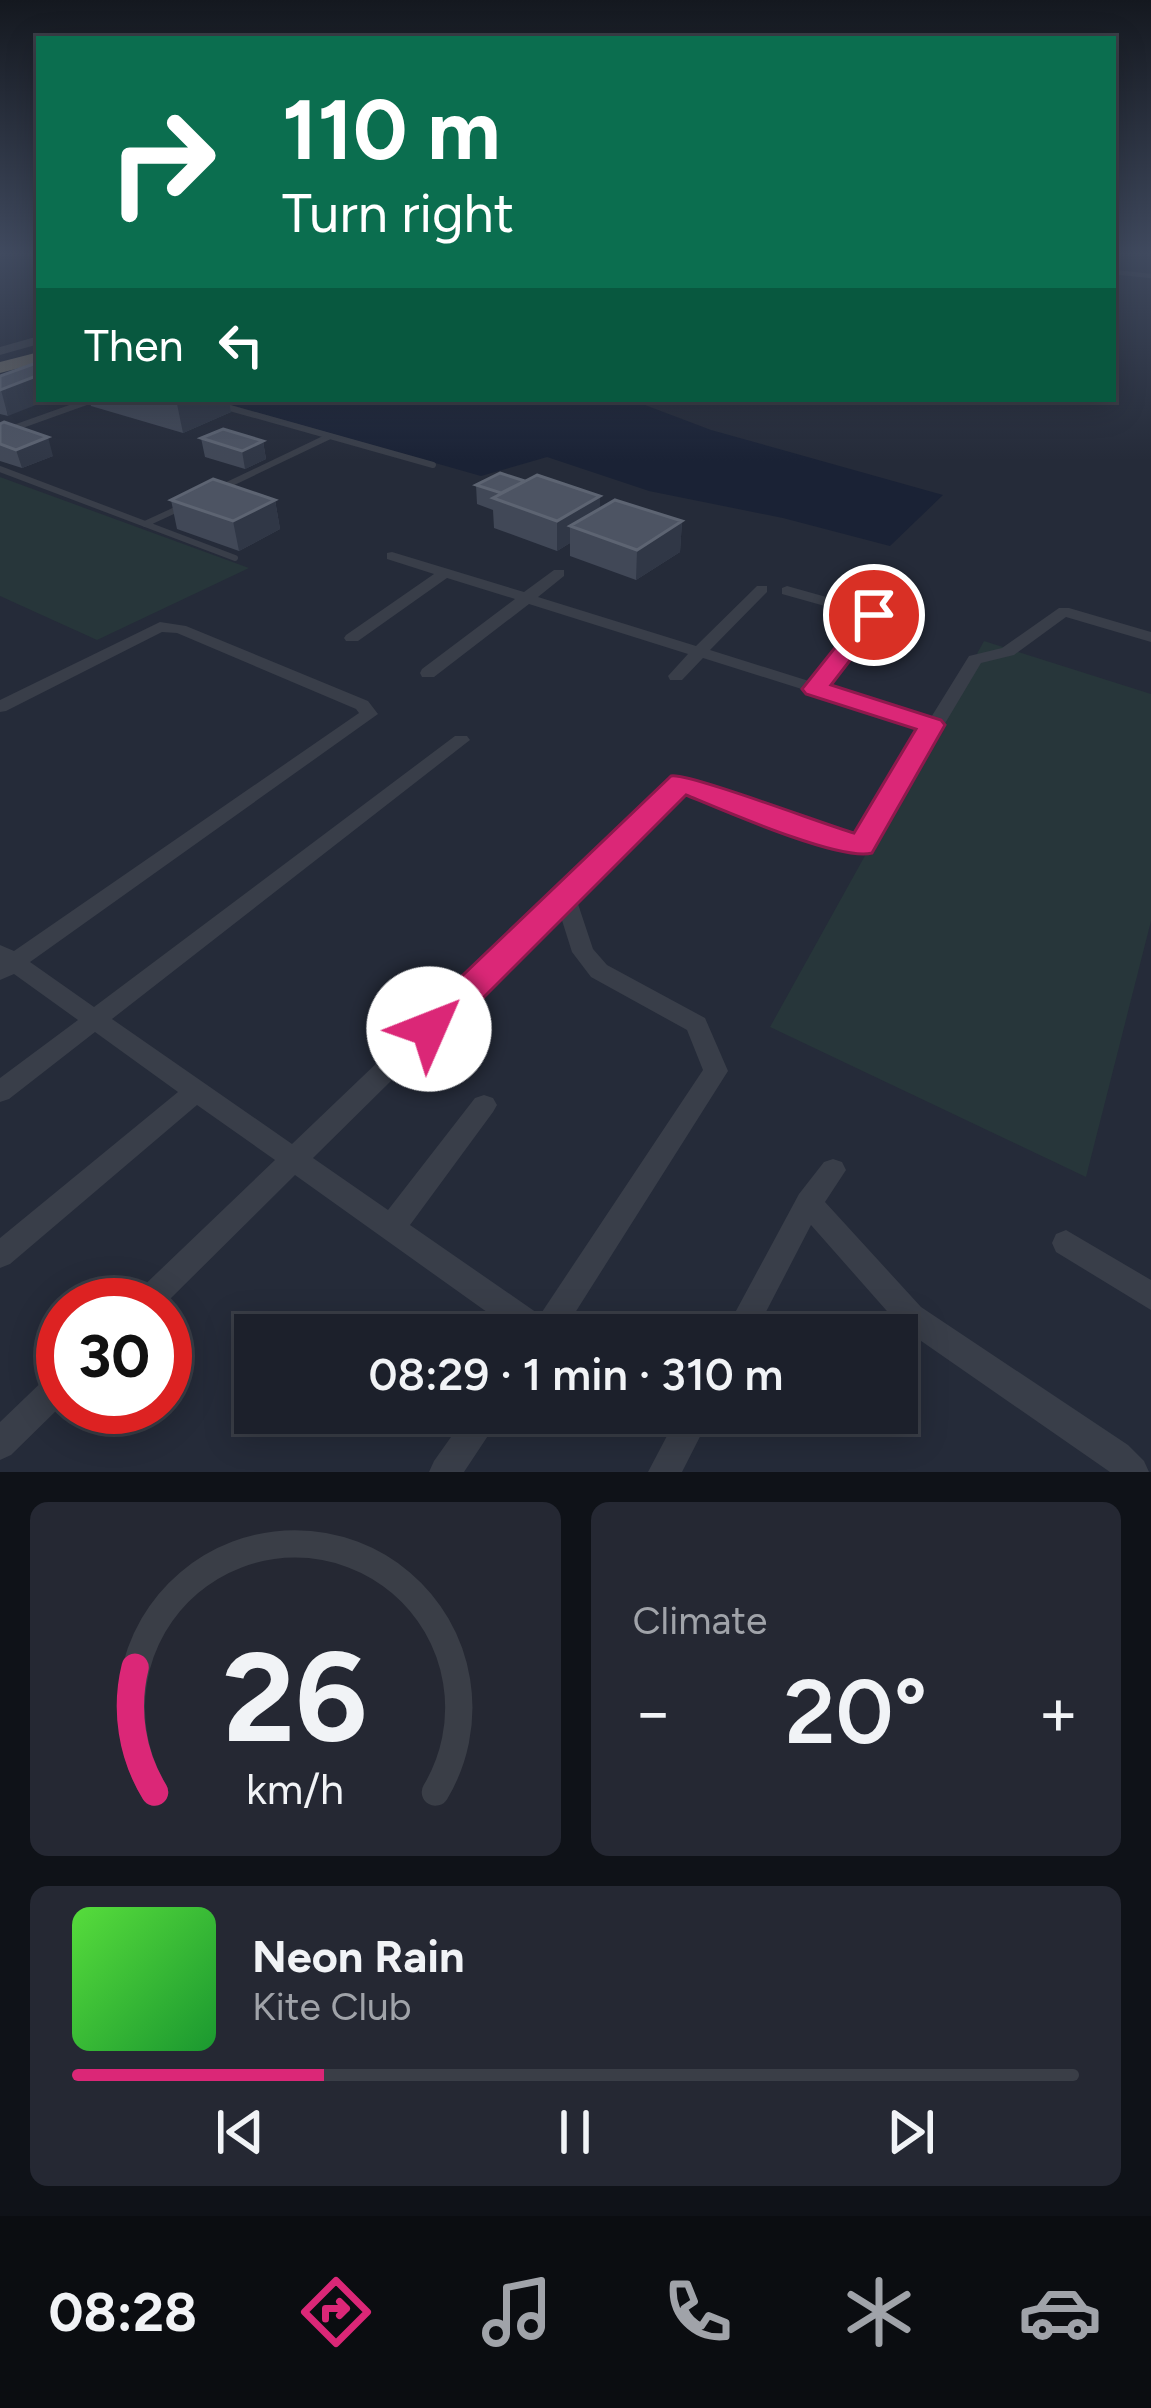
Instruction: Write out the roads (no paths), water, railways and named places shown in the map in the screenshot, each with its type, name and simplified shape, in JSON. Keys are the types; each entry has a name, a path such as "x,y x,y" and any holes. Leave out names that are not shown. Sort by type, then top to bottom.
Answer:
{"highway":[{"path":"3,363 36,346"},
{"path":"3,363 36,361"}],"street":[{"path":"392,556 932,725"},
{"path":"428,673 559,572"},
{"path":"352,638 445,573"},
{"path":"676,676 762,589"},
{"path":"787,591 874,615 815,689"},
{"path":"172,1278 682,782 755,813 862,846 975,660 1008,652 1054,614 1075,610 1151,637"},
{"path":"0,707 160,627 180,629 362,705 369,714 4,963 94,1018 514,1314"},
{"path":"0,1092 460,740"},
{"path":"558,1314 716,1071 697,1024 599,971 583,952 565,897"},
{"path":"0,1255 197,1091"},
{"path":"392,1227 484,1105"},
{"path":"749,1314 809,1203 833,1170"},
{"path":"809,1203 911,1317 1121,1467"},
{"path":"1066,1244 1151,1296"},
{"path":"0,1444 36,1409"},
{"path":"445,1472 472,1434"},
{"path":"664,1472 685,1434"}],"lane":[{"path":"1,435 87,402"},
{"path":"209,402 433,466"},
{"path":"207,495 330,436"},
{"path":"0,469 235,558"},
{"path":"146,524 187,505"}],"water":[{"path":"221,402 637,402 711,430 943,495 890,546 649,491 547,457 481,476"}]}
